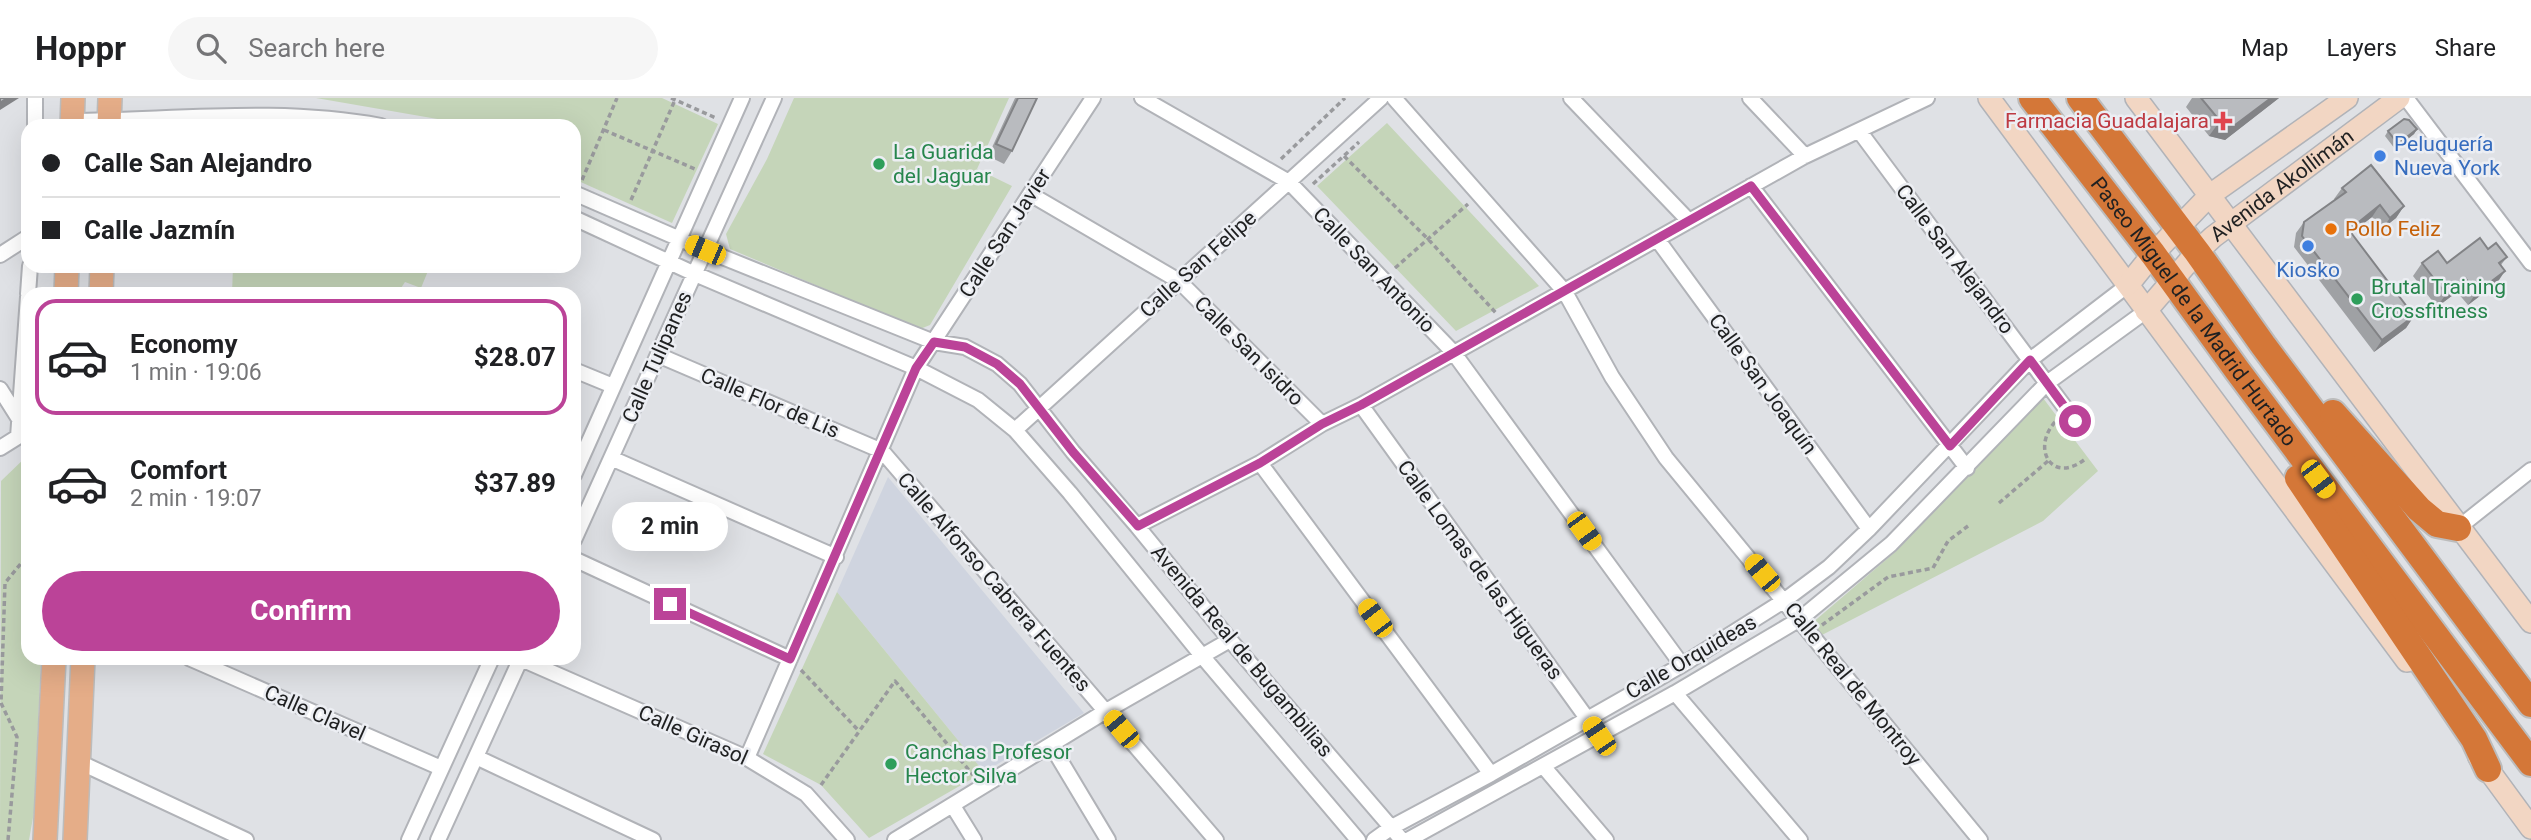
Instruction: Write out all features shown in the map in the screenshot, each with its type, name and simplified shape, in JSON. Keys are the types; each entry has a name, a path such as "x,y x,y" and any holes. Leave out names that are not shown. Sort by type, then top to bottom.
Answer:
{"highway":[{"name":"Paseo Miguel de la Madrid Hurtado","path":"2032,98 2153,254 2236,370 2531,763"},
{"name":"Paseo Miguel de la Madrid Hurtado","path":"2080,98 2531,704"},
{"path":"2263,345 2293,367 2419,509 2437,524 2458,528"},
{"path":"2236,370 2276,444 2473,739 2488,769"}],"main road":[{"path":"45,840 54,665"},
{"path":"75,840 83,665"}],"street":[{"path":"35,98 35,119"},
{"name":"Calle Tulipanes","path":"581,459 742,98"},
{"name":"Calle Tulipanes","path":"581,524 774,98"},
{"name":"Calle San Javier","path":"747,758 882,452 916,368 1093,98"},
{"name":"Calle San Antonio","path":"1142,98 1289,182 1453,352 1682,665"},
{"name":"Calle San Felipe","path":"1015,429 1381,98"},
{"name":"Calle Real de Montroy","path":"1394,98 1566,292 1612,377 1666,458 1980,840"},
{"path":"1571,98 1689,221"},
{"path":"1750,98 1805,156"},
{"path":"1138,526 1260,463 1322,424 1566,292 1805,156 1927,98"},
{"path":"1989,98 2531,828"},
{"path":"2136,98 2531,622"},
{"name":"Avenida Akollimán","path":"2128,285 2153,254 2210,195 2347,98"},
{"name":"Avenida Akollimán","path":"2146,311 2196,252 2399,98"},
{"path":"2406,98 2531,263"},
{"path":"73,115 255,115 342,119"},
{"name":"Calle San Alejandro","path":"1860,131 2075,421"},
{"path":"1751,186 1967,468"},
{"name":"Avenida Real de Bugambilias","path":"581,191 705,250 934,342 965,347 997,364 1020,384 1230,640 1402,840"},
{"name":"Calle San Isidro","path":"1030,194 1179,281 1322,424"},
{"name":"Avenida Real de Bugambilias","path":"581,221 695,274 916,368 978,400 1015,429 1358,840"},
{"name":"Calle San Joaquín","path":"1657,239 1869,529"},
{"path":"0,255 21,242"},
{"name":"Calle Orquideas","path":"1374,840 1392,827 1682,665 1785,600 1829,567 1869,529 2030,360 2128,285"},
{"name":"Calle Orquideas","path":"1408,840 1599,736 1800,619 1891,544 2047,383 2146,311"},
{"name":"Calle Flor de Lis","path":"658,355 882,452"},
{"path":"581,373 613,386"},
{"path":"0,389 21,427"},
{"name":"Calle Lomas de las Higueras","path":"1361,405 1599,736"},
{"path":"0,449 21,430"},
{"name":"Calle Alfonso Cabrera Fuentes","path":"882,452 1216,840"},
{"path":"611,458 836,557"},
{"path":"1260,463 1491,774"},
{"path":"2458,528 2531,470"},
{"path":"581,562 790,659"},
{"path":"895,840 1106,711 1230,640"},
{"name":"Calle Clavel","path":"205,665 442,768"},
{"path":"409,840 489,665"},
{"path":"438,840 517,665"},
{"name":"Calle Girasol","path":"536,665 747,758 806,794 847,840"},
{"path":"1675,693 1800,840"},
{"path":"1051,745 1108,840"},
{"path":"476,757 653,840"},
{"path":"79,762 246,840"},
{"path":"1544,766 1606,840"},
{"path":"953,806 974,840"}],"path":[{"path":"581,180 617,98"},
{"path":"1276,163 1345,98"},
{"path":"628,206 673,99 731,124"},
{"path":"604,130 699,171"},
{"path":"1344,156 1429,240 1498,315"},
{"path":"1391,272 1469,202"},
{"path":"2055,422 2044,441 2044,451 2049,461 2059,467 2068,468 2084,460"},
{"path":"1999,503 2049,461"},
{"path":"1818,628 1888,577 1933,568 1948,541 1968,526"},
{"path":"8,840 17,737 1,703 5,583 21,563"},
{"path":"790,659 859,731"},
{"path":"821,785 895,681 975,777"}],"shaded area":[{"path":"888,477 1084,713 984,772 837,592"}],"green space":[{"path":"316,98 662,98 718,124 672,223 581,182 581,119 437,119"},
{"path":"794,98 1009,98 977,169 1012,186 930,325 920,329 730,249 726,234 767,159"},
{"path":"1387,123 1539,286 1456,331 1317,186"},
{"path":"233,273 427,273 421,287 405,282 402,287 232,287"},
{"path":"2043,398 2098,471 2043,521 1820,636 1811,624 1895,552"},
{"path":"21,462 21,665 41,665 34,812 29,840 0,840 1,481"},
{"path":"837,592 984,772 869,838 821,785 763,754"}],"building":[{"path":"1018,98 1037,98 1012,151 996,144"},
{"path":"2201,98 2271,98 2235,125 2220,121"},
{"path":"2404,119 2409,120 2417,129 2398,144 2388,131"},
{"path":"2371,165 2404,206 2390,218 2380,205 2349,230 2414,316 2382,340 2302,236 2304,222 2346,192 2342,188"},
{"path":"2480,238 2488,249 2496,243 2507,257 2499,263 2505,271 2476,293 2466,279 2446,294 2422,263 2438,251 2447,263"}],"place":[{"name":"Farmacia Guadalajara","path":"2223,121"},
{"name":"Peluquería Nueva York","path":"2380,156"},
{"name":"La Guarida del Jaguar","path":"879,164"},
{"name":"Pollo Feliz","path":"2331,229"},
{"name":"Kiosko","path":"2308,246"},
{"name":"Brutal Training Crossfitness","path":"2357,299"},
{"name":"Canchas Profesor Hector Silva","path":"891,764"}],"route":[{"path":"670,604 790,659 882,452 916,368 934,342 965,347 997,364 1020,384 1073,452 1138,526 1260,463 1322,424 1566,292 1751,186 1950,446 2030,360 2075,421"}]}
